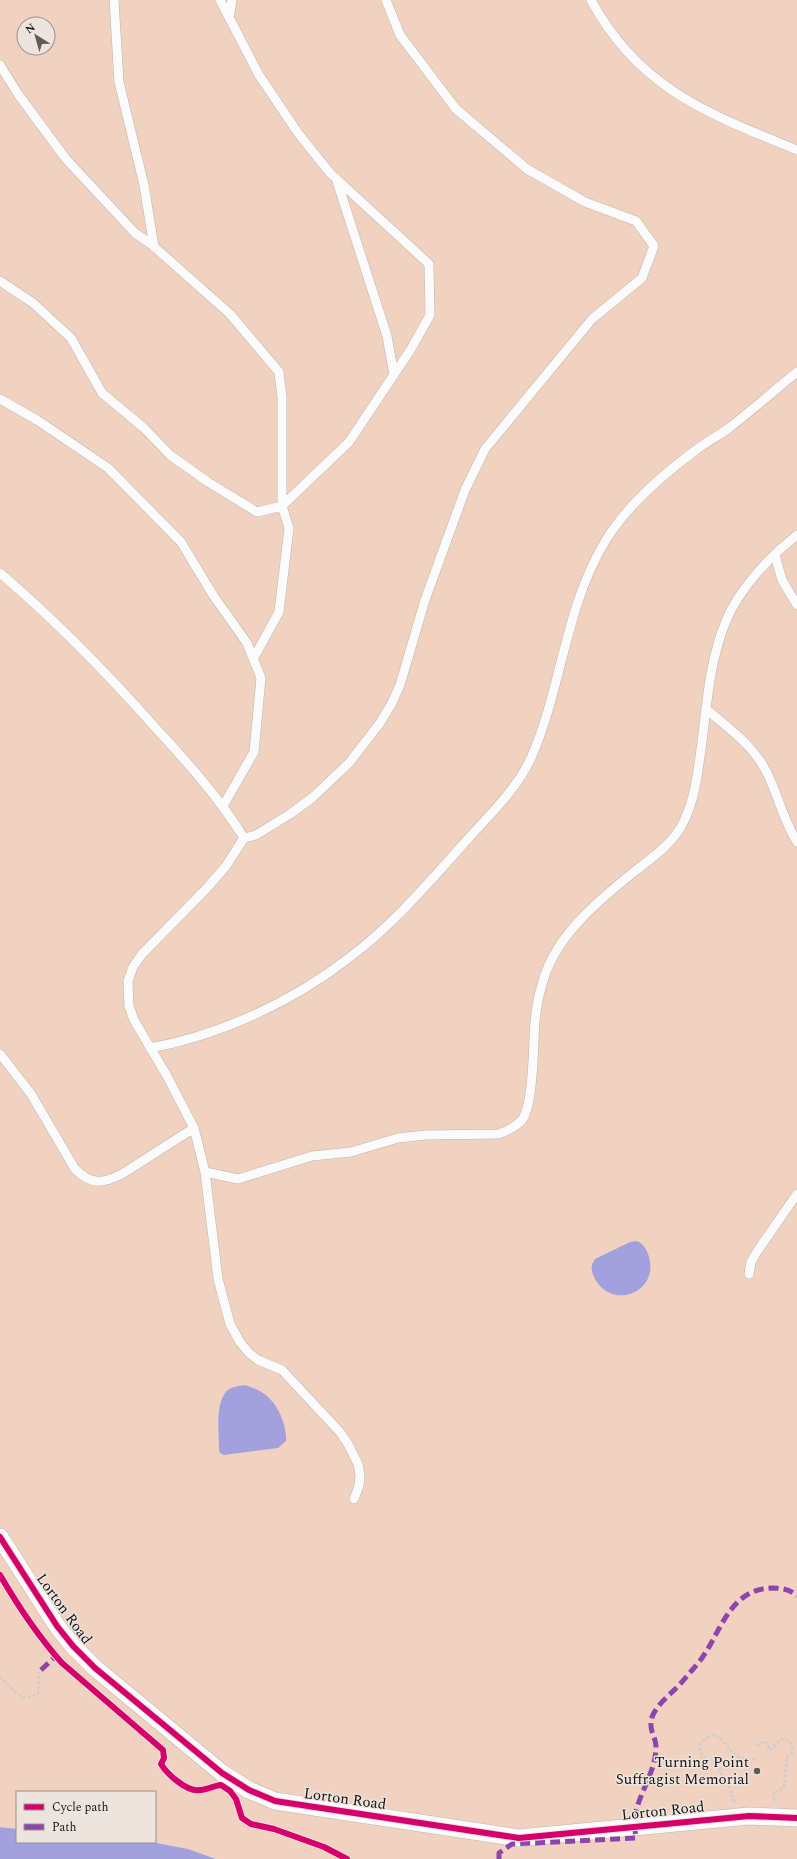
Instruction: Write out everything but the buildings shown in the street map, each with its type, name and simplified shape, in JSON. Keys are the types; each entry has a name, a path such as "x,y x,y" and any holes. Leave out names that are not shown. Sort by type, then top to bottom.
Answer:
{"street":[{"name":"Lorton Road","path":"0,1537 57,1626 73,1646 95,1668 222,1773 250,1790 275,1801 519,1838 749,1816 797,1818"}],"lane":[{"path":"114,0 119,82 144,185 154,247"},
{"path":"0,281 33,303 71,338 102,393 144,428 170,455 208,482 257,512 282,506 349,442 411,350 430,315 429,264 335,177 298,132 259,75 220,0"},
{"path":"229,18 232,0"},
{"path":"354,1499 359,1486 360,1475 358,1464 340,1432 282,1370 258,1360 249,1353 240,1342 230,1324 218,1279 205,1172 194,1128 134,1020 129,1006 128,986 133,967 148,947 206,889 226,866 244,838 263,831 312,798 348,763 380,723 392,703 400,685 425,600 466,490 485,449 592,319 642,278 654,246 636,221 584,202 527,169 456,109 400,35 386,0"},
{"path":"591,0 610,31 633,58 665,87 699,108 797,150"},
{"path":"0,64 18,94 66,159 135,233 154,247 230,314 279,372 282,398 282,506 288,528 279,612 253,659"},
{"path":"335,177 387,336 394,375"},
{"path":"150,1048 197,1036 236,1022 280,1002 350,958 404,908 513,787 531,759 574,614 590,572 605,541 618,523 641,496 667,472 697,449 726,430 797,372"},
{"path":"0,399 37,420 108,468 181,542 213,595 246,643 261,678 254,752 223,806"},
{"path":"205,1172 238,1179 312,1156 351,1152 398,1138 426,1134 498,1134 515,1126 522,1120 529,1098 538,999 544,978 554,955 580,920 620,883 664,848 683,824 694,793 715,655 726,620 744,589 774,555 797,534"},
{"path":"774,555 782,580 797,605"},
{"path":"0,573 36,604 91,658 201,778 223,806 244,838"},
{"path":"706,709 742,740 761,762 791,832 797,842"},
{"path":"0,1054 31,1094 75,1169 83,1177 92,1181 109,1181 194,1128"},
{"path":"749,1274 751,1262 758,1250 797,1194"}],"path":[{"path":"0,1677 13,1691 25,1698 31,1698 38,1693 38,1674 41,1670"},
{"path":"738,1801 732,1800 731,1788 722,1776 717,1764 704,1758 701,1754 701,1743 705,1739 714,1735 739,1758 745,1760 756,1759"},
{"path":"756,1745 765,1741 770,1750 782,1739 790,1742 792,1747 792,1754 787,1757 784,1786 780,1791 774,1792 774,1804"}],"shaded area":[{"path":"0,0 797,0 797,1859 217,1859 176,1846 156,1843 156,1791 16,1791 16,1829 0,1827"}],"water":[{"path":"637,1241 645,1248 649,1257 650,1269 647,1280 641,1288 632,1293 623,1295 612,1294 603,1289 595,1279 592,1271 592,1264 595,1259 630,1242"},
{"path":"245,1385 261,1392 273,1402 283,1421 286,1441 278,1448 224,1455 220,1453 219,1449 218,1420 222,1399 229,1389"},
{"path":"0,1827 16,1829 16,1843 156,1843 188,1849 216,1859 0,1859"}],"marked path":[{"path":"499,1859 499,1853 512,1844 636,1838 635,1816 637,1807 655,1756 656,1743 651,1726 654,1712 699,1662 735,1604 745,1596 757,1590 772,1588 785,1589 797,1596"},
{"path":"41,1670 56,1656"}],"cycle path":[{"path":"0,1537 57,1626 73,1646 95,1668 222,1773 249,1790 275,1801 519,1838 749,1816 797,1818"},
{"path":"0,1575 29,1620 62,1663 163,1750 164,1758 161,1764 178,1782 194,1790 221,1785 230,1791 236,1799 242,1818 251,1824 274,1829 324,1847 347,1859"}],"place":[{"name":"Turning Point Suffragist Memorial","path":"757,1771"}]}
